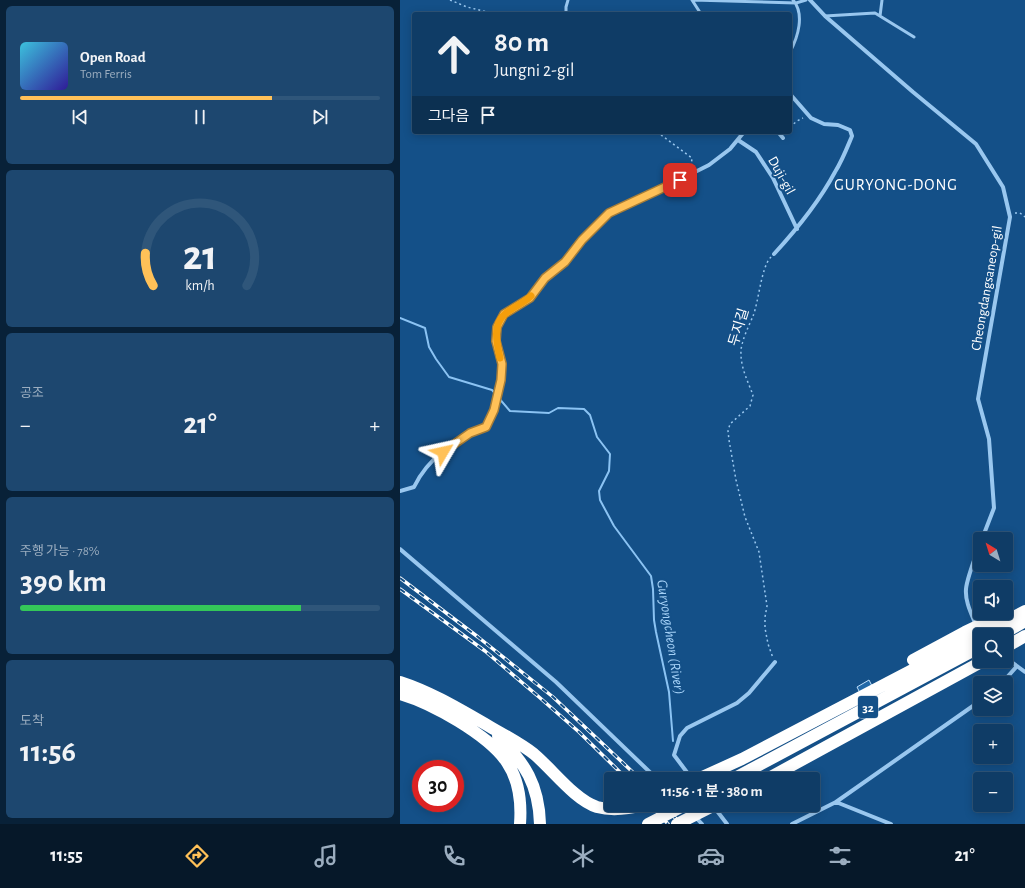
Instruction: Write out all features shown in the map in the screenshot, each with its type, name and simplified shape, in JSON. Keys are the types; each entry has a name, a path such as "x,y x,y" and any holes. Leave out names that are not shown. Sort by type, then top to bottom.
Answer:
{"highway":[{"path":"1013,610 1025,606"},
{"path":"712,772 1025,610"},
{"path":"740,757 965,632 990,620"},
{"path":"1013,628 1025,621"},
{"path":"1013,643 1025,636"},
{"name":"32","path":"745,772 973,651"},
{"name":"32","path":"780,772 973,666"},
{"path":"400,682 463,711 522,745 551,769 577,794 597,807 604,808"},
{"path":"400,694 424,702 448,714 478,733 494,747 508,763 520,792 520,824"},
{"path":"486,725 511,749 528,773 537,795 540,808 540,824"},
{"path":"648,824 671,812"},
{"path":"677,824 700,818"},
{"path":"680,824 700,818"}],"street":[{"name":"Cheongdangsaneop-gil","path":"810,0 825,16 976,144 1003,186 1010,217 978,399 989,438 994,508 985,532"},
{"path":"774,254 797,229 835,172 852,136 850,130 838,125 824,124 811,118 792,96"},
{"path":"499,388 502,364 496,341 497,327 504,314 530,298 545,278 565,262 582,240 609,213 709,165 730,149 742,134"},
{"path":"780,134 783,138"},
{"name":"Duji-gil","path":"738,140 756,152 773,178 797,229"},
{"path":"400,491 414,487 420,475 432,460 453,444 470,433 486,427 494,410 497,398"},
{"path":"400,549 556,682 650,772"},
{"path":"973,565 966,590 969,609 975,623"},
{"path":"687,772 674,755 680,736 688,728 737,703 749,693 774,662"},
{"path":"1013,663 1025,672"},
{"path":"1009,676 1018,666"},
{"path":"792,824 836,802 973,706"},
{"path":"836,802 891,824"},
{"path":"718,812 727,824"}],"lane":[{"path":"566,12 568,0"},
{"path":"692,0 796,4 806,0"},
{"path":"692,0 700,12"},
{"path":"792,47 799,20 796,4 793,0"},
{"path":"880,16 882,0"},
{"path":"825,16 875,13 914,37"},
{"path":"497,398 499,388"}],"path":[{"path":"450,0 467,7 487,12"},
{"path":"792,126 802,118 811,118"},
{"path":"660,134 692,158 690,175"},
{"path":"1009,213 1020,213 1025,217"},
{"name":"두지길","path":"774,254 768,260 754,314 740,352 742,366 753,395 752,400 750,406 730,424 728,431 736,480 745,517 759,552 767,606 765,628 774,662"}],"building":[{"path":"869,680 873,688 861,695 857,687"}],"waterway":[{"name":"Guryongcheon (River)","path":"400,318 425,328 429,347 449,377 492,390 510,411 549,413 558,408 584,409 590,415 597,437 610,454 609,471 599,491 600,500 614,526 651,576 654,620 669,692 673,741"}],"railway":[{"path":"400,578 478,637 553,697 633,772"},
{"path":"400,589 485,651 579,732 620,772"},
{"path":"657,812 668,824"},
{"path":"670,812 681,824"}],"slow traffic":[{"path":"500,358 496,341 497,327 504,314 531,296"}],"district":[{"name":"GURYONG-DONG","path":"896,184"}],"route":[{"path":"443,452 470,433 486,427 494,410 501,380 502,364 496,341 497,327 504,314 530,298 545,278 565,262 582,240 609,213 680,180"}]}
